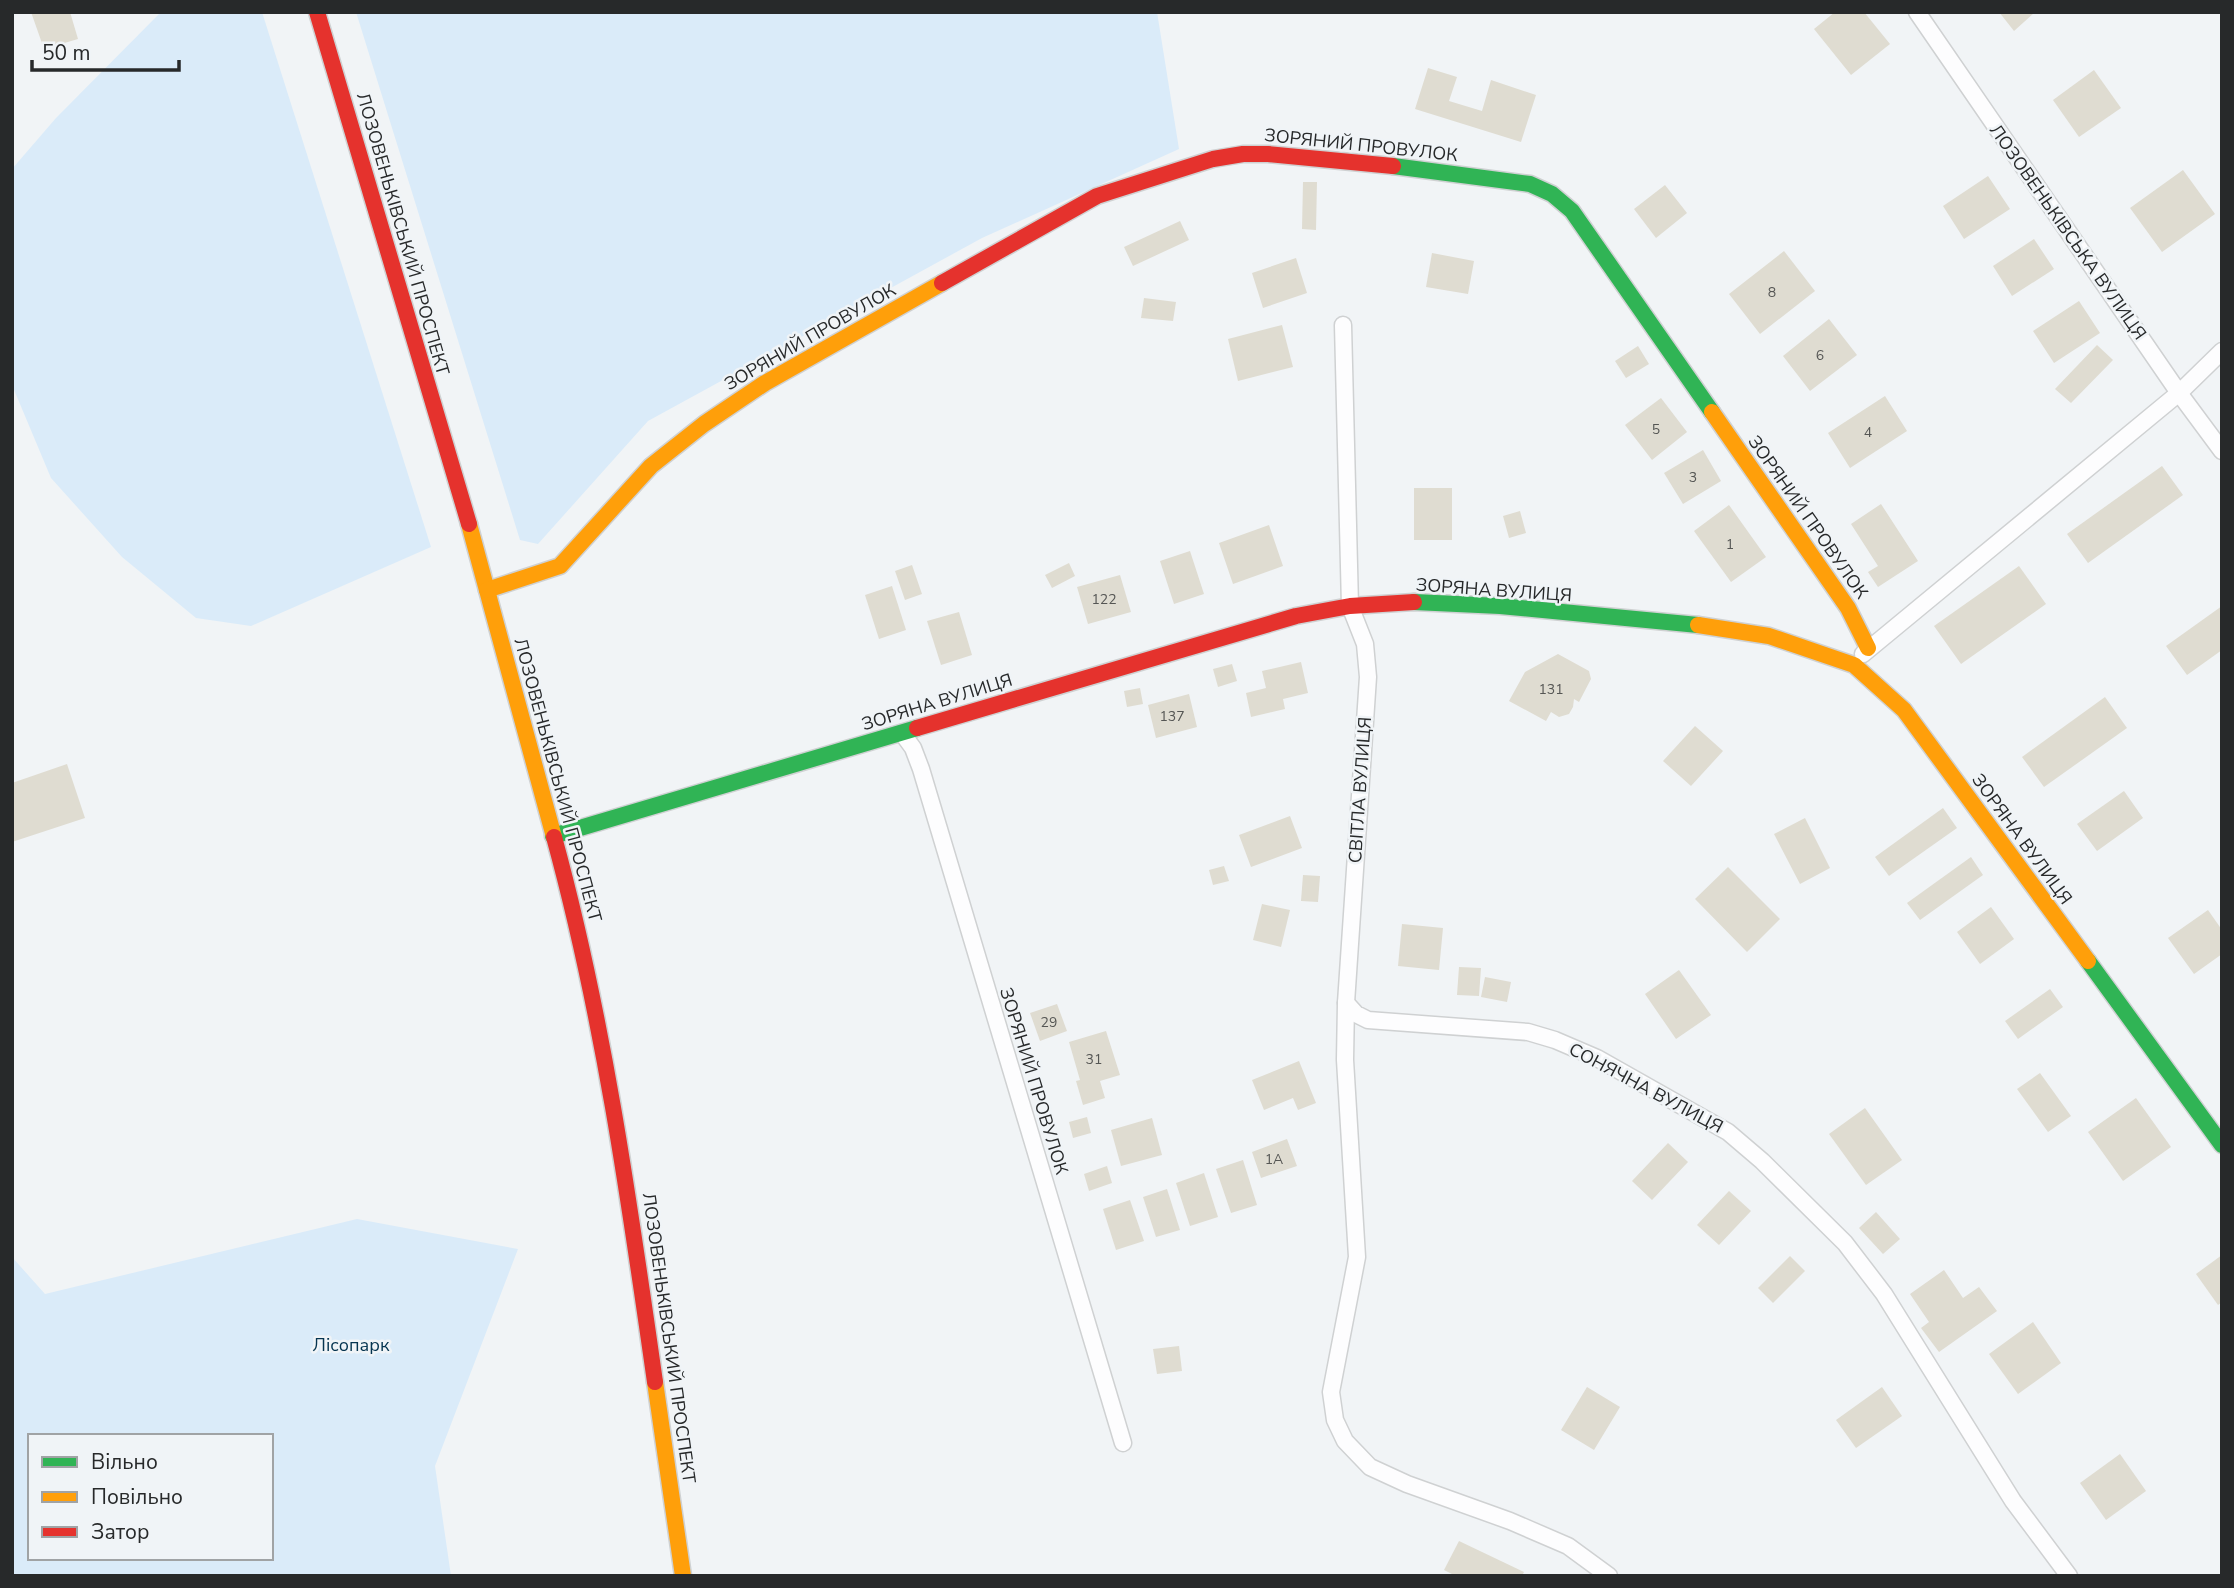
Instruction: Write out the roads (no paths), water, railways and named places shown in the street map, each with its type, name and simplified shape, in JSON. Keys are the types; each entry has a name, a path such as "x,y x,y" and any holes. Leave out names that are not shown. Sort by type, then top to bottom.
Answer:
{"main road":[{"name":"ЛОЗОВЕНЬКІВСЬКИЙ ПРОСПЕКТ","path":"317,12 487,590 574,910 609,1079 684,1576"},
{"name":"ЗОРЯНИЙ ПРОВУЛОК","path":"487,590 560,566 651,466 704,424 765,383 1097,196 1213,159 1243,154 1268,154 1463,174 1530,184 1552,194 1572,211 1588,233 1849,608 1868,648"},
{"name":"ЗОРЯНА ВУЛИЦЯ","path":"553,836 1220,637 1296,616 1350,606 1415,602 1500,606 1685,623 1769,636 1854,665 1903,710 2222,1145"}],"street":[{"name":"ЛОЗОВЕНЬКІВСЬКА ВУЛИЦЯ","path":"1917,12 2179,393 2222,451"},
{"name":"СВІТЛА ВУЛИЦЯ","path":"1343,325 1350,606 1365,644 1368,677 1346,1003 1345,1060 1357,1257 1331,1392 1335,1420 1345,1441 1370,1467 1568,1546 1609,1576"},
{"path":"1854,665 1868,648 2179,393 2222,351"},
{"name":"ЗОРЯНИЙ ПРОВУЛОК","path":"902,733 913,748 921,769 1123,1443"},
{"name":"СОНЯЧНА ВУЛИЦЯ","path":"1346,1003 1356,1014 1368,1020 1528,1032 1555,1040 1597,1058 1728,1132 1762,1161 1845,1242 1884,1294 2013,1501 2069,1576"}],"park label":[{"name":"Лісопарк","path":"351,1345"}]}
